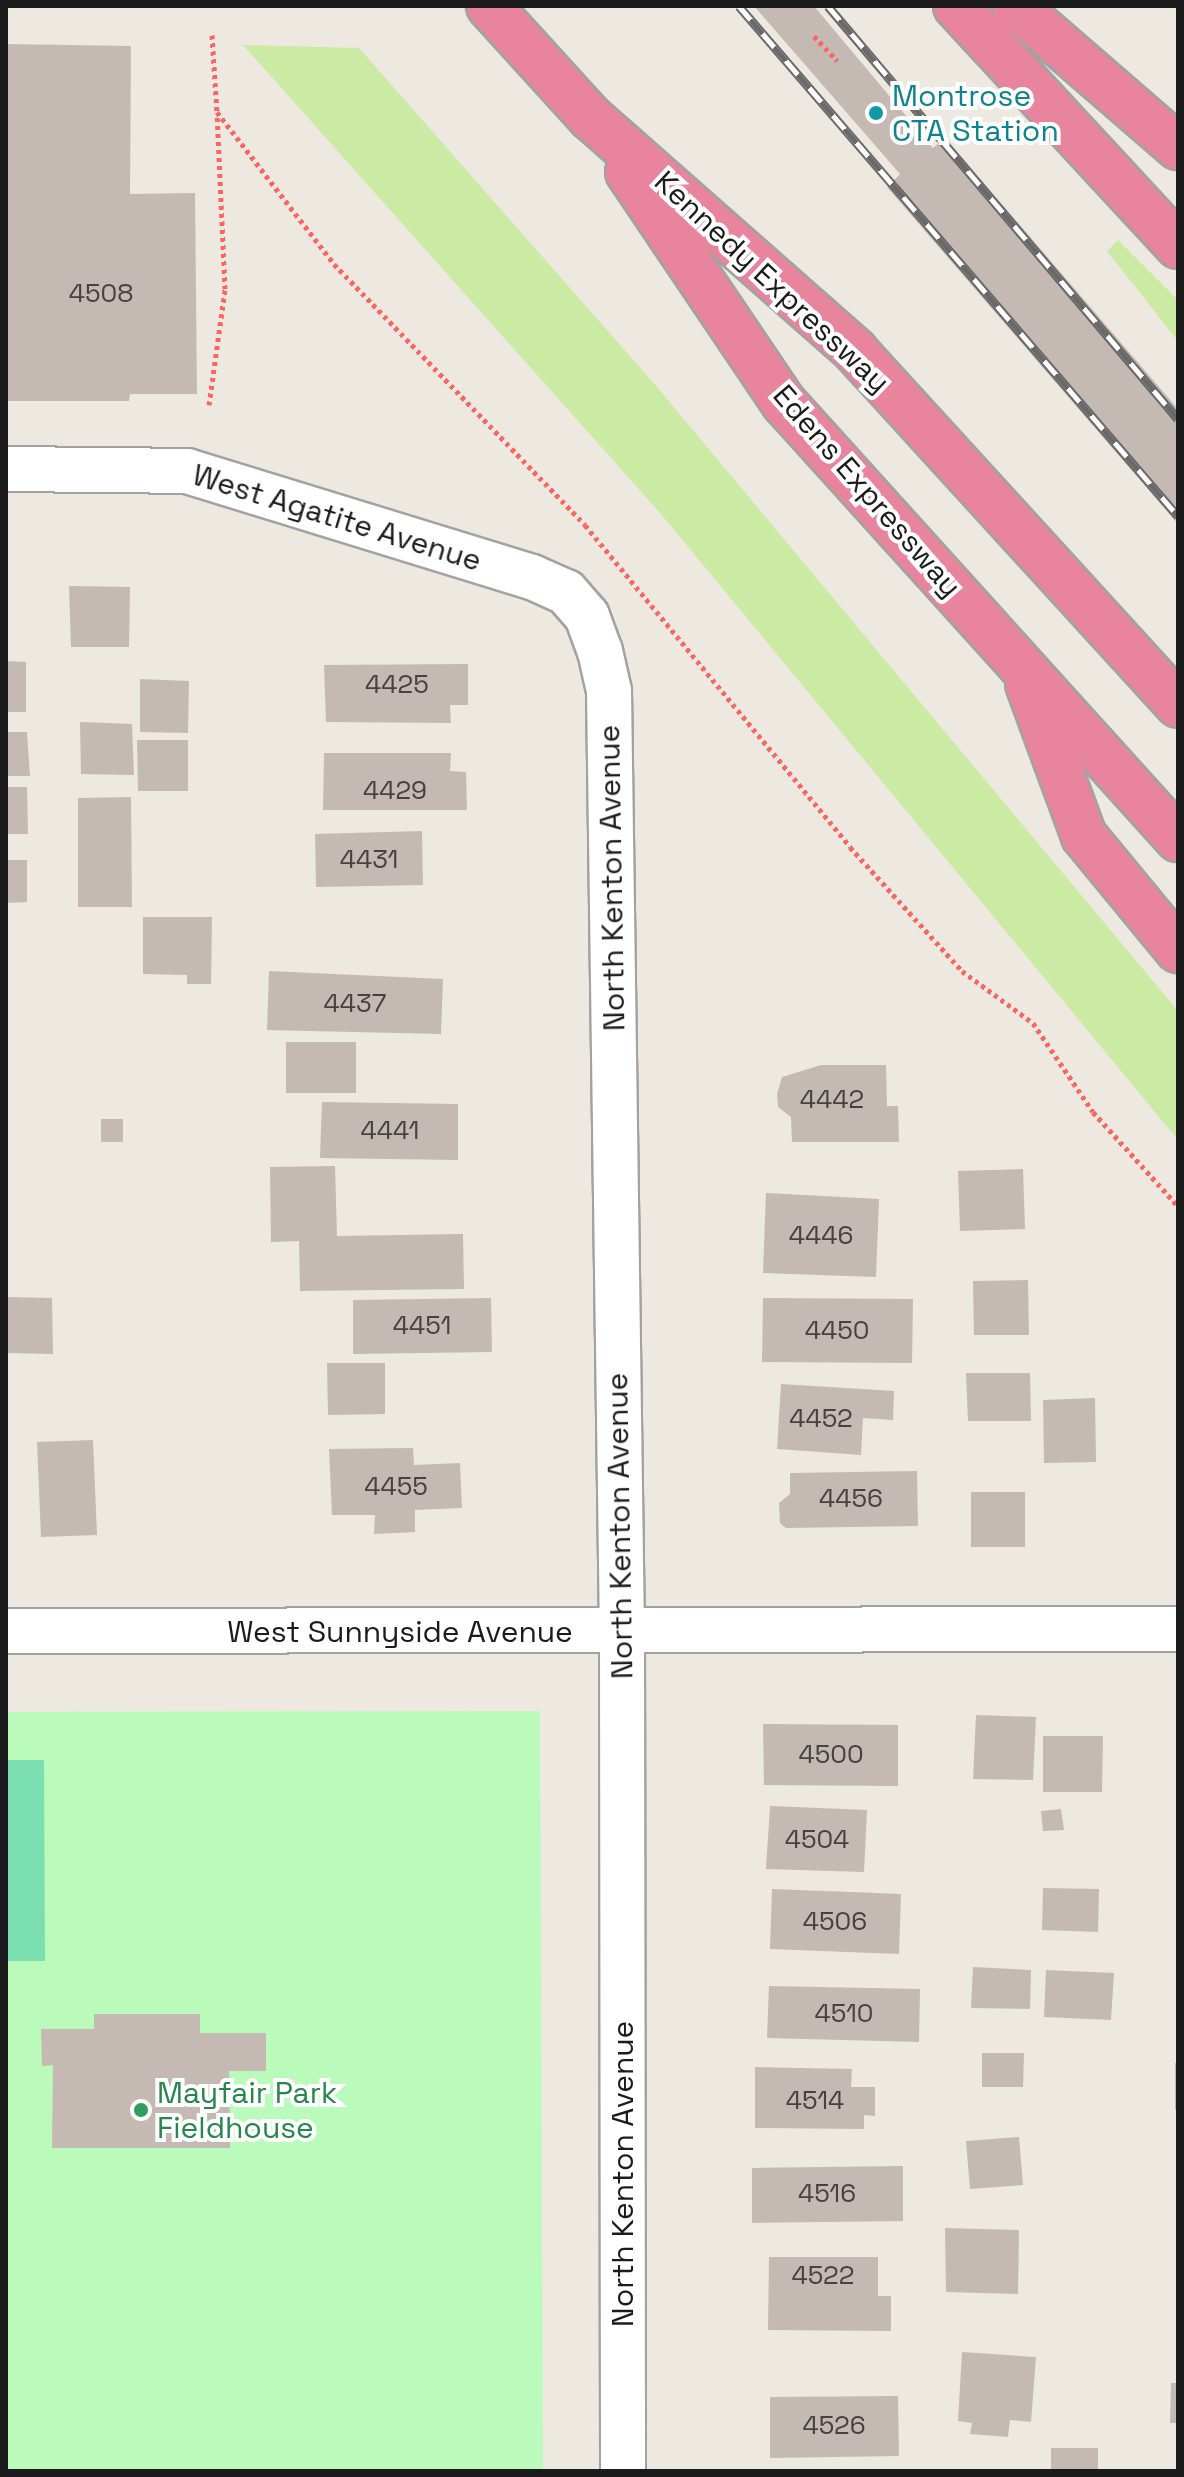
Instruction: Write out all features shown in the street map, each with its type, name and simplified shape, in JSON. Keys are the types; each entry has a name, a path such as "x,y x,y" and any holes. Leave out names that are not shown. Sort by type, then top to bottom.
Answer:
{"highway":[{"name":"Kennedy Expressway","path":"489,6 590,117 855,351 1178,705"},
{"path":"956,6 1178,246"},
{"path":"1015,6 1178,147"},
{"name":"Edens Expressway","path":"590,117 784,403 1178,839"},
{"path":"1020,663 1084,836 1178,950"}],"street":[{"name":"West Agatite Avenue","path":"6,469 187,471 532,577 566,592"},
{"name":"North Kenton Avenue","path":"566,592 587,616 609,691 622,1632 623,2471"},
{"name":"West Sunnyside Avenue","path":"6,1631 1178,1629"}],"path":[{"path":"209,405 225,289 212,35"},
{"path":"814,36 837,61"},
{"path":"217,112 334,264 585,525 840,835 962,971 1033,1023 1093,1112 1178,1206"}],"green space":[{"path":"243,45 359,48 657,387 1178,1011 1178,1140 661,514"},
{"path":"1118,240 1178,300 1178,341 1107,251"},
{"path":"540,1711 543,2471 6,2471 6,1712"},
{"path":"6,1760 44,1760 45,1961 6,1961"}],"building":[{"path":"754,6 814,6 933,148 945,138 1178,409 1178,524 887,187 900,174"},
{"path":"6,44 131,46 130,194 195,193 197,394 130,394 129,401 6,401"},
{"path":"69,586 130,587 129,647 71,647"},
{"path":"6,661 26,662 26,712 6,712"},
{"path":"468,664 468,705 450,705 451,723 326,722 324,665"},
{"path":"140,679 189,681 188,733 140,732"},
{"path":"80,722 132,724 134,775 81,774"},
{"path":"6,732 27,732 30,776 6,776"},
{"path":"137,740 188,740 188,791 138,791"},
{"path":"324,753 451,753 450,771 466,772 467,810 323,810"},
{"path":"6,787 27,787 28,834 6,834"},
{"path":"131,797 132,907 78,907 78,798"},
{"path":"422,831 423,885 316,887 315,834"},
{"path":"6,860 27,860 27,902 6,903"},
{"path":"143,917 212,917 211,984 187,984 187,975 143,974"},
{"path":"269,971 443,979 441,1034 267,1030"},
{"path":"286,1042 356,1042 356,1093 286,1093"},
{"path":"821,1065 886,1065 887,1106 898,1106 899,1142 792,1142 791,1117 778,1107 777,1094 782,1077"},
{"path":"322,1102 458,1104 458,1160 320,1158"},
{"path":"101,1119 123,1119 123,1142 101,1142"},
{"path":"335,1166 337,1236 463,1234 464,1289 300,1291 299,1241 271,1242 270,1167"},
{"path":"1023,1169 1025,1229 960,1231 958,1171"},
{"path":"766,1193 879,1199 876,1277 763,1273"},
{"path":"1028,1280 1029,1335 974,1335 973,1281"},
{"path":"6,1297 52,1298 53,1354 6,1353"},
{"path":"491,1298 492,1352 353,1354 353,1300"},
{"path":"763,1298 913,1299 912,1363 762,1362"},
{"path":"327,1363 385,1363 385,1414 328,1415"},
{"path":"966,1373 1030,1373 1031,1421 968,1421"},
{"path":"781,1384 894,1391 893,1420 863,1418 861,1455 777,1449"},
{"path":"1095,1398 1096,1462 1044,1463 1043,1400"},
{"path":"93,1440 97,1535 41,1537 37,1442"},
{"path":"413,1448 414,1465 460,1463 462,1508 415,1510 415,1532 374,1534 375,1515 332,1515 329,1449"},
{"path":"917,1471 918,1526 786,1528 780,1523 779,1503 790,1494 790,1473"},
{"path":"971,1492 1025,1492 1025,1547 971,1547"},
{"path":"976,1715 1036,1717 1033,1780 973,1779"},
{"path":"763,1724 898,1725 898,1786 764,1785"},
{"path":"1043,1736 1103,1736 1102,1792 1043,1792"},
{"path":"770,1806 867,1810 864,1872 766,1869"},
{"path":"1061,1809 1064,1830 1043,1831 1041,1811"},
{"path":"1043,1888 1099,1889 1098,1932 1042,1930"},
{"path":"772,1889 901,1894 899,1954 770,1949"},
{"path":"973,1967 1031,1970 1030,2009 971,2008"},
{"path":"1046,1970 1114,1973 1111,2020 1044,2017"},
{"path":"769,1986 920,1989 919,2042 767,2038"},
{"name":"Mayfair Park Fieldhouse","path":"94,2014 200,2014 200,2033 266,2033 266,2071 229,2071 230,2148 52,2148 53,2065 42,2066 41,2029 94,2029"},
{"path":"982,2053 1024,2053 1023,2087 982,2087"},
{"path":"1175,2063 1178,2063 1178,2110 1175,2110"},
{"path":"755,2067 852,2069 851,2087 875,2087 875,2116 864,2115 864,2129 755,2128"},
{"path":"1019,2137 1023,2185 970,2189 966,2141"},
{"path":"903,2166 903,2221 752,2223 752,2168"},
{"path":"945,2228 1019,2230 1018,2294 946,2292"},
{"path":"769,2257 878,2257 878,2296 891,2296 891,2331 768,2330"},
{"path":"962,2352 1036,2357 1031,2422 1010,2420 1008,2437 970,2434 972,2423 958,2421"},
{"path":"1171,2383 1178,2383 1178,2423 1170,2423"},
{"path":"898,2396 899,2456 770,2458 770,2397"},
{"path":"1051,2448 1098,2448 1098,2471 1051,2471"}],"railway":[{"path":"739,6 1178,516"},
{"path":"828,6 1178,419"}],"place":[{"name":"Montrose CTA Station","path":"876,113"},
{"name":"Mayfair Park Fieldhouse","path":"141,2110"}]}
